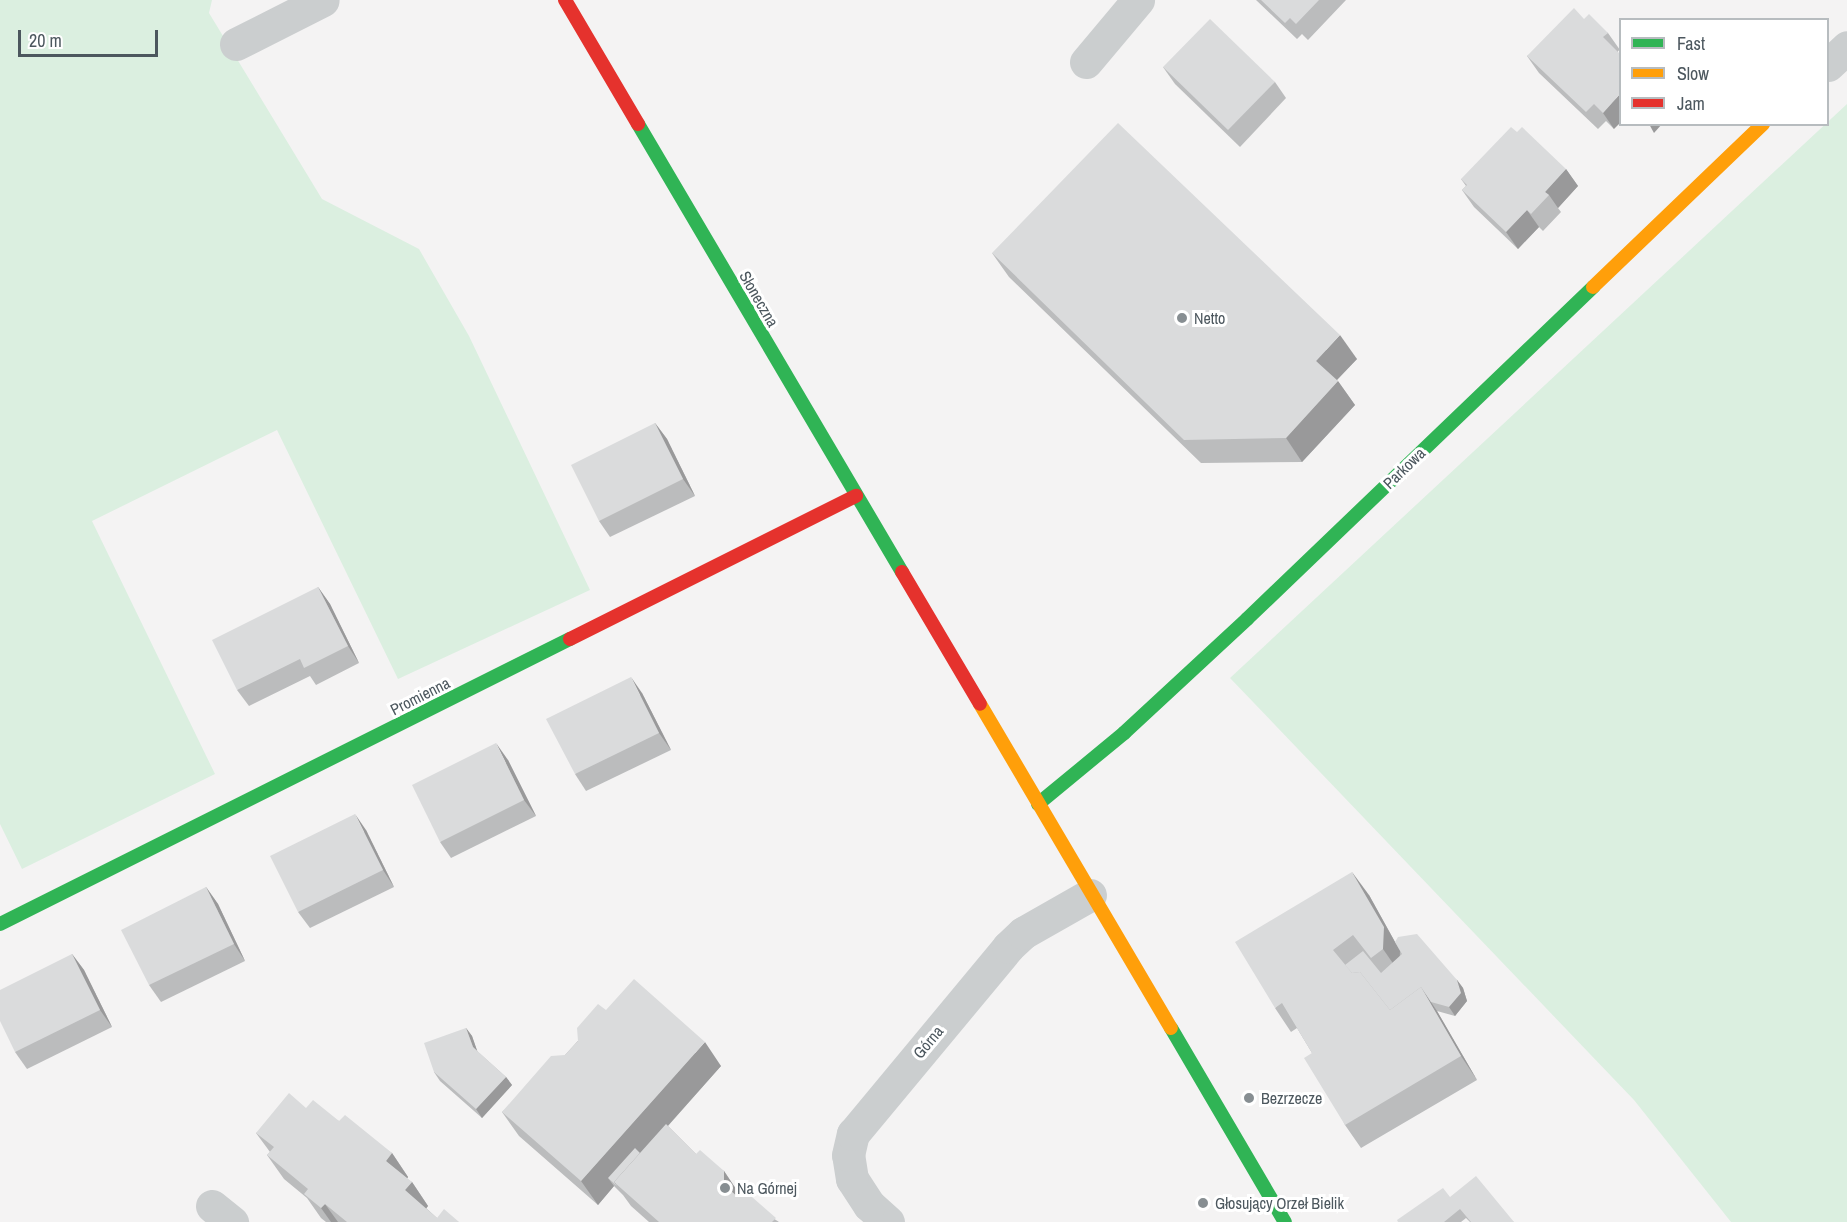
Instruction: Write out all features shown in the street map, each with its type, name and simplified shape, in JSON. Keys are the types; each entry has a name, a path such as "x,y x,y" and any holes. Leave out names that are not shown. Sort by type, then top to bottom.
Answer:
{"street":[{"path":"236,44 323,0"},
{"name":"Słoneczna","path":"565,0 1038,804"},
{"path":"1086,62 1138,0"},
{"path":"1829,63 1847,47"},
{"name":"Parkowa","path":"1038,804 1124,733 1247,619 1761,126"},
{"name":"Promienna","path":"0,924 856,496"},
{"path":"1038,804 1285,1222"},
{"name":"Górna","path":"888,1222 869,1205 852,1179 848,1155 853,1134 1008,947 1023,933 1090,895"}],"green space":[{"path":"0,0 212,0 209,13 322,199 419,249 469,336 590,590 398,679 277,430 92,521 215,774 22,869 0,824"},
{"path":"1847,104 1847,1222 1731,1222 1634,1100 1230,678 1823,126 1829,126 1829,121"}],"building":[{"path":"1261,0 1319,0 1296,24 1290,18 1285,23"},
{"path":"1574,8 1584,19 1589,14 1608,33 1603,37 1619,53 1619,95 1603,113 1594,104 1586,112 1527,56"},
{"path":"1210,19 1275,82 1228,130 1163,67"},
{"name":"Netto","path":"1118,123 1340,335 1316,361 1338,381 1286,438 1184,440 992,253"},
{"path":"1511,127 1517,132 1522,127 1566,169 1545,192 1549,195 1531,214 1527,210 1506,232 1462,190 1467,185 1461,179"},
{"path":"655,423 683,479 599,521 571,465"},
{"path":"318,587 348,646 304,668 300,659 237,690 212,640"},
{"path":"631,677 659,733 575,774 546,719"},
{"path":"496,743 524,800 440,842 412,785"},
{"path":"355,814 383,870 298,912 270,856"},
{"path":"1352,872 1384,927 1383,949 1371,958 1353,935 1333,950 1352,973 1360,972 1390,1010 1421,987 1461,1056 1345,1125 1304,1058 1312,1053 1282,1003 1275,1008 1235,942"},
{"path":"206,887 234,944 149,985 121,930"},
{"path":"1417,934 1457,980 1461,993 1449,1007 1431,1002 1421,987 1390,1010 1360,972 1352,973 1345,965 1363,951 1381,973 1402,954 1395,942 1398,937"},
{"path":"72,954 100,1010 15,1052 0,1021 0,990"},
{"path":"634,979 705,1042 581,1181 502,1112 551,1056 565,1055 578,1041 577,1028 598,1004 606,1010"},
{"path":"466,1028 473,1047 506,1077 476,1109 434,1072 424,1043"},
{"path":"289,1093 306,1108 313,1100 339,1121 345,1115 392,1153 386,1161 412,1182 405,1190 437,1218 444,1209 459,1222 347,1222 325,1204 321,1208 304,1194 308,1189 267,1155 274,1147 256,1133"},
{"path":"666,1124 696,1154 700,1150 724,1171 724,1185 738,1197 752,1197 776,1218 772,1222 659,1222 614,1182"},
{"path":"635,1148 640,1153 614,1182 617,1186 608,1178"},
{"path":"1476,1176 1514,1222 1471,1222 1460,1209 1444,1222 1398,1222 1397,1220 1443,1188 1450,1197"}],"traffic: fast":[{"path":"638,124 902,572"},
{"path":"1038,804 1124,733 1247,619 1593,287"},
{"path":"0,924 570,639"},
{"path":"1171,1028 1285,1222"}],"traffic: slow":[{"path":"1593,287 1761,126"},
{"path":"980,704 1171,1028"}],"traffic: jam":[{"path":"565,0 638,124"},
{"path":"570,639 856,496"},
{"path":"902,572 980,704"}],"place":[{"name":"Netto","path":"1182,318"},
{"name":"Bezrzecze","path":"1249,1098"},
{"name":"Na Górnej","path":"725,1188"},
{"name":"Głosujący Orzeł Bielik","path":"1203,1203"}]}
